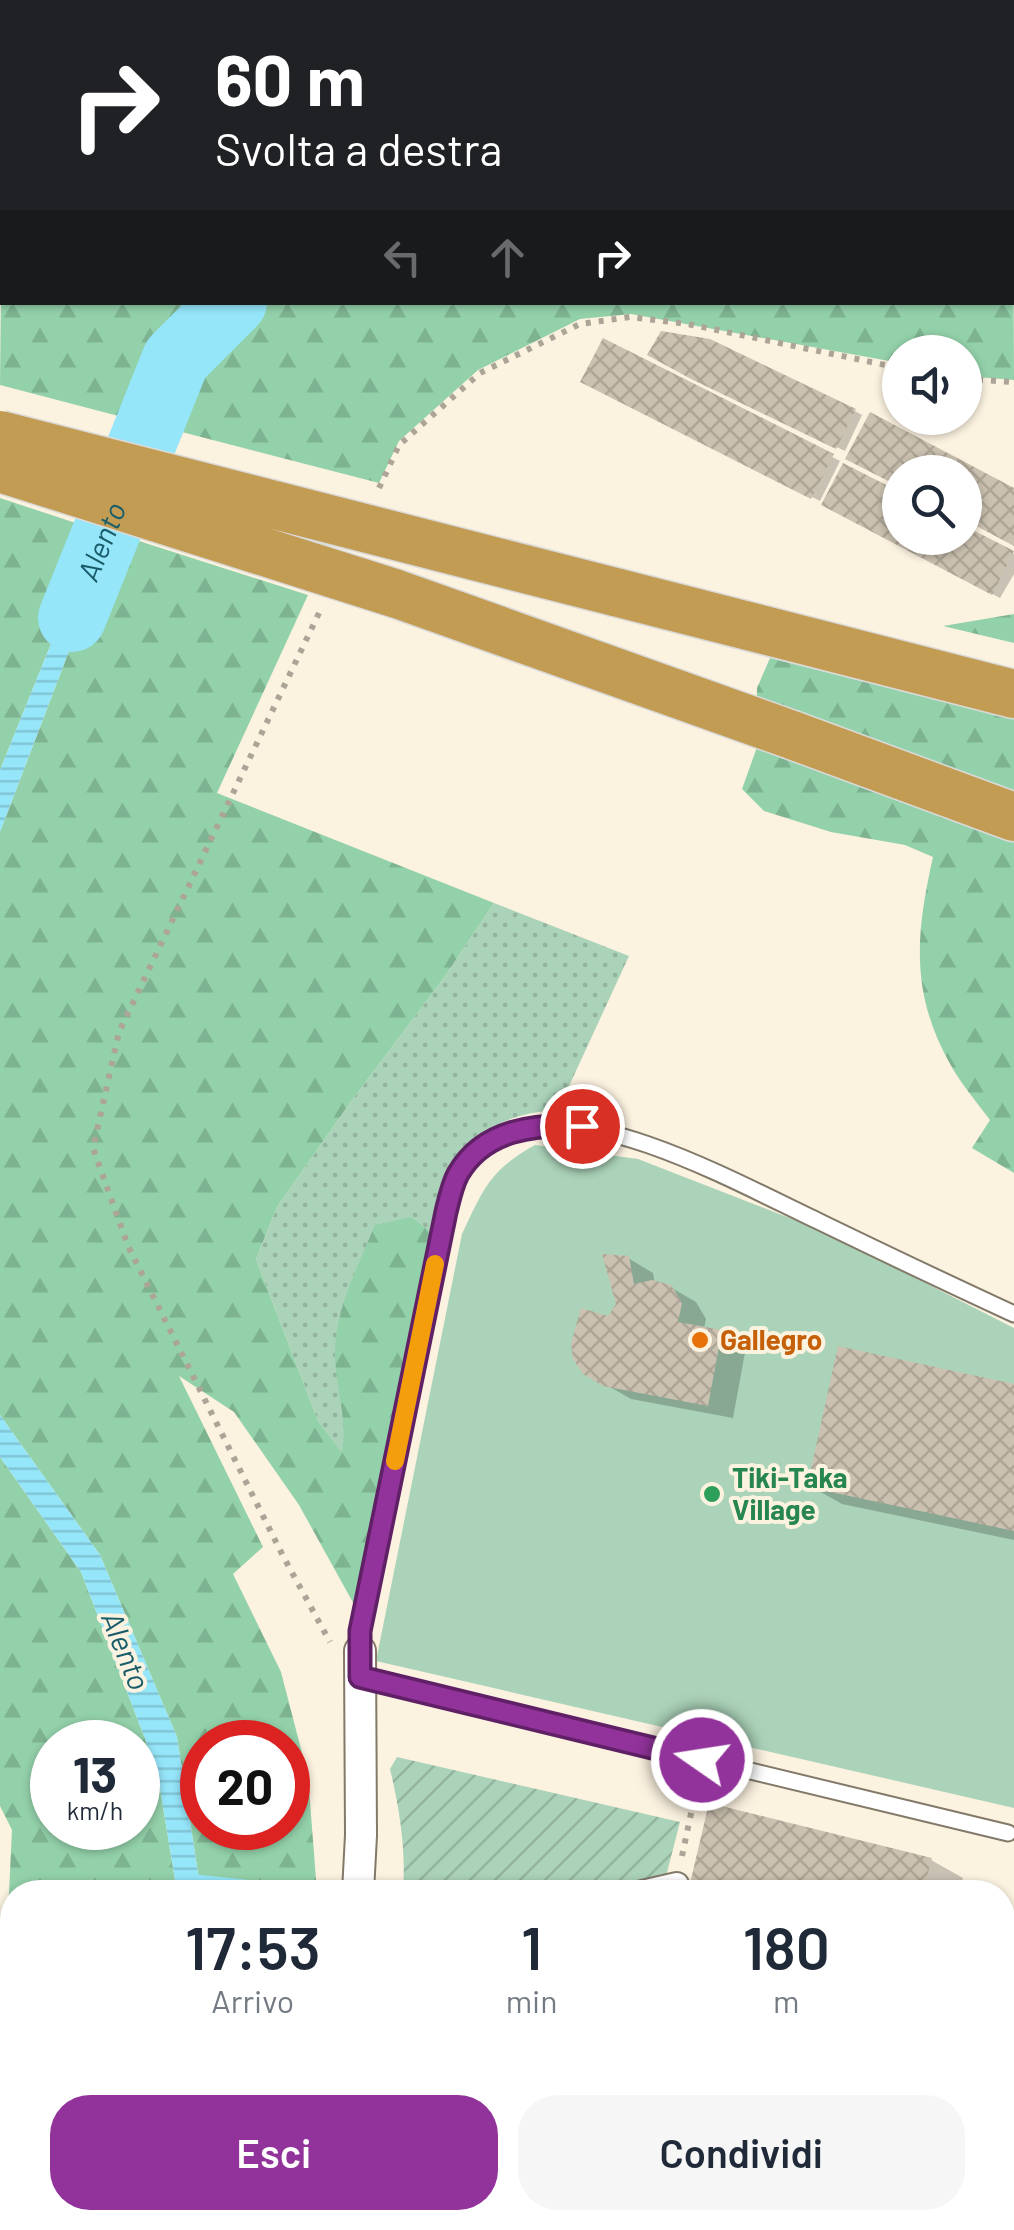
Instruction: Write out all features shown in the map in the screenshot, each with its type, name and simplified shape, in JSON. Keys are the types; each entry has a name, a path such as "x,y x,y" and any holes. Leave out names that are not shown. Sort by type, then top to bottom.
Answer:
{"highway":[{"path":"0,435 1014,694"},
{"path":"0,468 397,594 1014,817"}],"street":[{"path":"358,1880 360,1676"}],"lane":[{"path":"1008,1833 360,1676 360,1631 456,1176 469,1159 514,1130 544,1124 582,1126 694,1163 1014,1314"}],"path":[{"path":"372,503 400,445 480,373 580,324 630,317 688,324 882,364"},
{"path":"982,381 1014,382"},
{"path":"321,609 119,1032 93,1148 128,1246 282,1556 360,1676"},
{"path":"677,1880 702,1760"}],"green space":[{"path":"1,305 229,305 175,359 149,424 0,385"},
{"path":"233,305 1014,305 1014,380 982,377 982,335 882,335 882,360 631,314 580,319 478,370 399,441 379,483 151,424 177,360"},
{"path":"0,498 97,530 0,770"},
{"path":"114,533 308,595 217,793 494,903 277,1207 256,1259 318,1421 342,1453 336,1336 355,1271 375,1225 412,1217 431,1232 356,1608 299,1505 234,1412 179,1376 263,1547 233,1574 281,1672 293,1720 180,1720 180,1756 177,1737 100,1555 0,1415 0,832"},
{"path":"1014,614 1014,643 943,626"},
{"path":"770,658 1014,719 1014,1173 972,1148 990,1120 953,1070 928,1011 922,986 920,937 933,857 905,845 831,832 764,811 742,789 756,750 757,688"},
{"path":"494,903 629,956 558,1110 506,1121 486,1131 471,1145 447,1182 431,1232 412,1217 335,1351 346,1422 343,1455 318,1421 256,1259 277,1207"},
{"name":"Tiki-Taka Village","path":"535,1145 638,1159 823,1231 1014,1328 1014,1808 376,1661 462,1234 497,1172"},
{"path":"0,1457 81,1572 138,1720 30,1720 30,1850 160,1850 160,1788 175,1880 10,1880 12,1830 0,1806"},
{"path":"397,1757 680,1822 665,1880 403,1880 401,1830 390,1769"},
{"path":"310,1802 316,1880 199,1880 194,1850 310,1850"}],"water":[{"path":"97,530 114,533 0,832 0,770"},
{"path":"0,1415 100,1555 177,1737 180,1850 194,1850 199,1880 175,1880 160,1788 160,1720 138,1720 81,1572 0,1457"}],"building":[{"path":"661,331 710,339 856,409 836,449 647,355"},
{"path":"603,338 834,454 811,499 580,382"},
{"path":"870,412 882,418 882,435 914,435 951,455 882,455 882,478 845,459"},
{"path":"843,463 882,483 882,537 821,505"},
{"path":"982,471 1014,488 1014,546 982,529"},
{"path":"982,535 1014,551 992,595 916,555 982,555"},
{"path":"602,1254 629,1256 634,1284 652,1280 671,1285 682,1303 678,1322 722,1330 708,1406 603,1386 583,1374 573,1359 571,1343 581,1308 608,1316 616,1304"},
{"path":"838,1346 1014,1384 1014,1531 807,1487"},
{"path":"709,1803 932,1858 926,1880 691,1880"}],"waterway":[{"name":"Alento","path":"72,618 176,359 230,305"},
{"path":"187,1879 197,1880"}],"slow traffic":[{"path":"395,1461 435,1264"}],"place":[{"name":"Gallegro","path":"700,1340"},
{"name":"Tiki-Taka Village","path":"712,1494"}],"route":[{"path":"582,1126 544,1124 514,1130 469,1159 456,1176 360,1631 360,1677 702,1760"}]}
